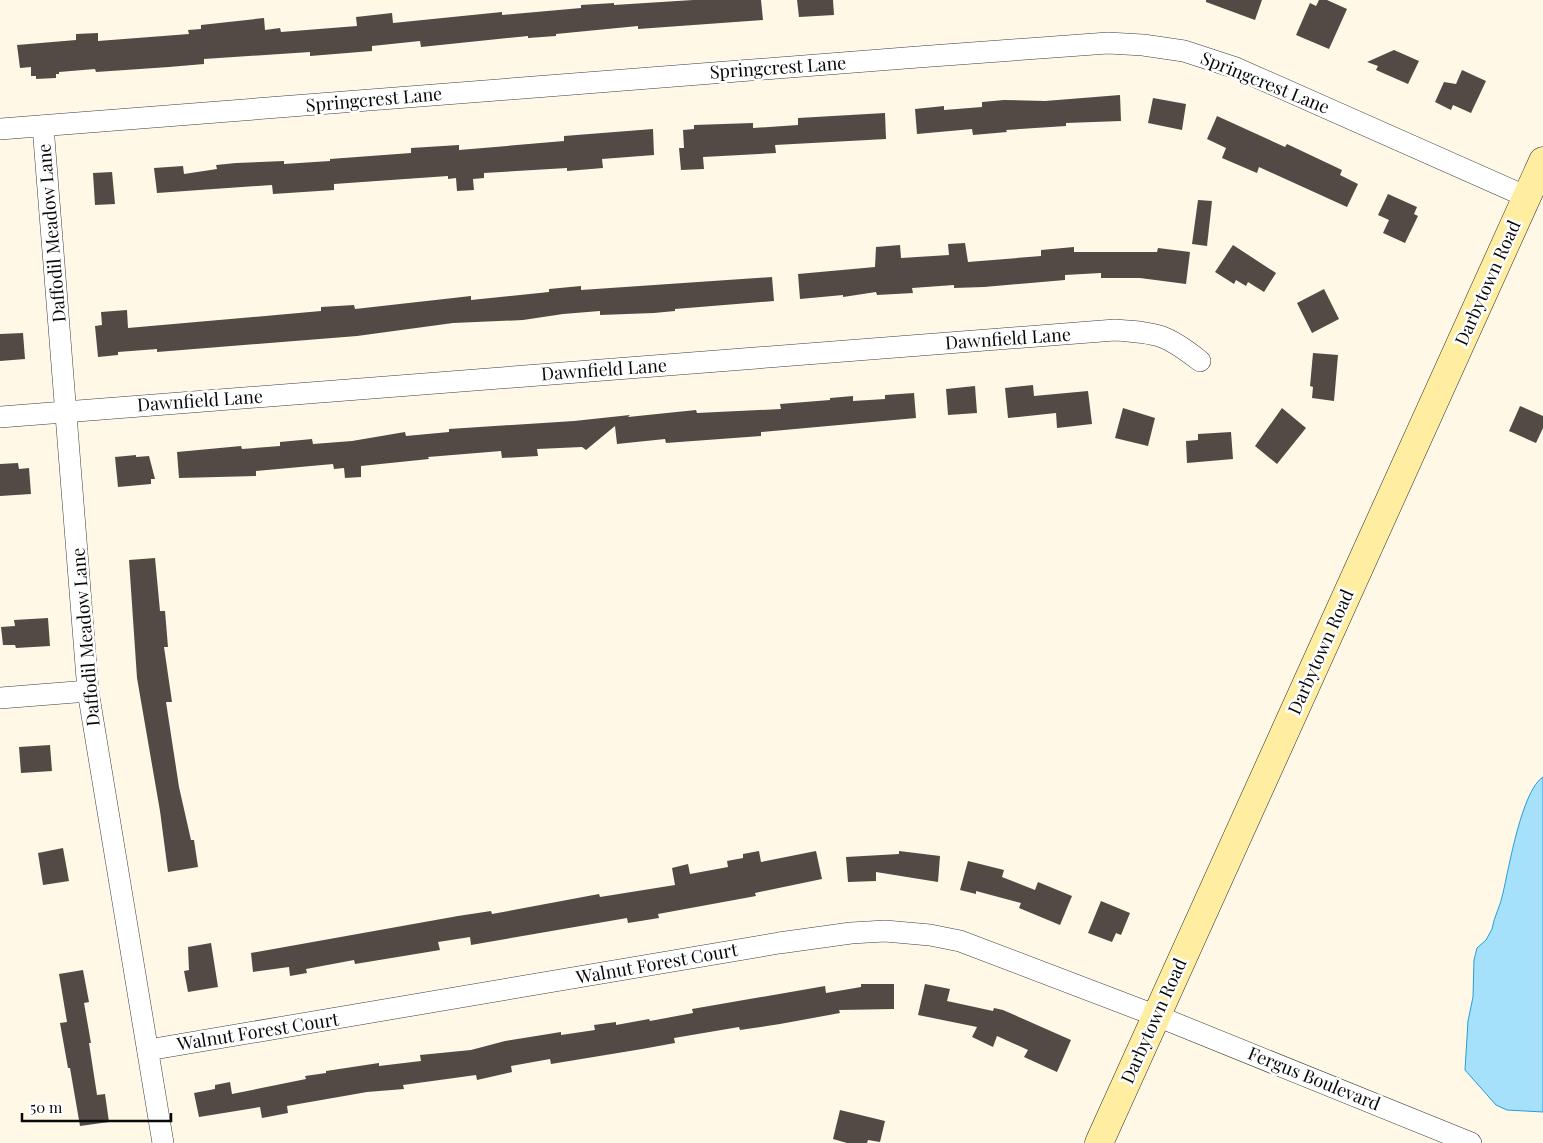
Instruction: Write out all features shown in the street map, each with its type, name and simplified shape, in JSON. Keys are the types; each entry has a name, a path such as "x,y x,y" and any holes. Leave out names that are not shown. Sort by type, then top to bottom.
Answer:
{"main road":[{"name":"Darbytown Road","path":"1099,1143 1543,161"}],"street":[{"name":"Springcrest Lane","path":"0,129 918,57 1108,44 1142,45 1184,51 1236,68 1527,196"},
{"name":"Daffodil Meadow Lane","path":"43,126 88,691 163,1143"},
{"name":"Dawnfield Lane","path":"0,417 1115,330 1159,335 1174,341 1200,361"},
{"path":"0,698 88,691"},
{"name":"Walnut Forest Court","path":"148,1050 779,943 851,933 885,931 930,935 960,941 1157,1016"},
{"name":"Fergus Boulevard","path":"1157,1016 1470,1143"}],"water":[{"path":"1543,777 1543,1112 1507,1110 1496,1105 1465,1070 1468,1021 1473,997 1474,960 1477,948 1486,940 1492,929 1502,897 1517,830 1529,797 1535,785"}],"building":[{"path":"693,0 761,0 763,20 638,29 638,26 556,34 556,36 528,38 528,36 421,47 420,41 372,46 372,51 310,56 310,52 204,59 204,64 96,72 95,69 59,72 59,74 56,74 56,78 36,79 36,76 31,76 31,67 20,68 17,45 76,40 76,34 98,33 98,41 189,34 188,30 201,29 201,25 264,18 265,30 280,28 281,32 357,26 356,17 392,13 393,23 502,12 502,15 581,8 581,5"},
{"path":"797,0 833,0 834,15 799,17"},
{"path":"1206,0 1262,0 1255,20 1206,2"},
{"path":"1319,0 1327,0 1347,9 1329,49 1296,35 1310,3 1316,6"},
{"path":"1394,50 1419,61 1408,84 1376,70 1378,66 1367,62"},
{"path":"1462,70 1486,81 1471,113 1453,105 1451,110 1435,102 1444,82 1456,84"},
{"path":"1120,95 1121,121 1066,123 1066,126 1006,130 1007,132 973,135 972,129 917,134 915,109 944,106 944,110 982,107 982,102 1004,100 1045,101"},
{"path":"1153,98 1186,104 1182,130 1148,123"},
{"path":"885,113 886,139 775,145 776,153 703,157 704,169 681,170 679,148 684,148 683,130 694,129 694,125 753,123 753,128 798,125 798,118"},
{"path":"1217,116 1285,147 1287,144 1342,170 1340,175 1358,184 1347,207 1259,167 1257,173 1222,158 1226,148 1207,139"},
{"path":"653,129 654,155 602,159 603,168 567,171 567,168 484,173 484,178 473,179 474,190 457,191 456,178 448,179 448,176 334,184 334,190 273,194 272,185 157,193 154,168 183,166 184,174 217,169 216,165 236,163 284,161 284,164 330,161 330,159 411,153 411,148 459,145 459,150 564,141 564,136"},
{"path":"112,172 115,204 95,205 93,173"},
{"path":"1388,194 1417,207 1414,214 1418,216 1405,243 1383,233 1389,220 1378,215"},
{"path":"1198,200 1212,201 1207,246 1192,244"},
{"path":"965,243 968,262 1041,256 1041,250 1074,247 1074,252 1157,252 1158,248 1190,252 1186,284 1140,278 1101,278 1101,273 1065,275 1065,280 984,287 954,288 954,285 912,288 913,293 877,295 876,292 843,297 843,295 800,299 798,274 875,267 876,247 900,245 901,258 949,255 948,244"},
{"path":"1233,245 1276,273 1264,292 1248,282 1246,286 1236,280 1234,284 1215,272"},
{"path":"772,277 774,301 675,309 675,311 654,313 600,315 600,311 523,320 453,323 357,336 157,352 157,349 118,352 118,355 98,357 95,326 102,325 101,312 127,310 128,328 321,311 321,307 354,305 355,309 471,296 471,300 549,292 549,289 581,286 581,290"},
{"path":"1324,289 1339,319 1312,333 1297,303"},
{"path":"23,333 25,359 0,361 0,334"},
{"path":"1313,353 1338,355 1334,401 1312,398 1313,387 1310,386"},
{"path":"1033,385 1034,396 1088,391 1092,424 1057,428 1056,413 1008,418 1005,388"},
{"path":"975,386 977,413 948,415 946,389"},
{"path":"914,393 916,418 761,432 761,436 666,443 665,439 617,444 615,426 586,450 582,447 537,449 538,456 502,458 501,451 428,457 429,459 361,466 361,477 345,478 344,468 334,469 333,464 256,471 256,476 179,478 177,452 241,446 242,449 280,446 280,442 312,439 313,444 352,441 405,432 406,436 449,432 449,429 574,421 630,415 628,417 696,410 697,413 781,409 780,404 853,396 853,401 885,399 885,395"},
{"path":"1520,406 1543,416 1543,428 1536,443 1509,431"},
{"path":"1123,408 1155,418 1148,446 1115,438"},
{"path":"1282,408 1306,428 1277,464 1255,446"},
{"path":"1231,432 1233,459 1187,463 1186,441 1198,440 1198,434"},
{"path":"136,455 136,457 149,456 155,479 151,479 151,484 118,487 115,457"},
{"path":"18,463 19,469 29,468 31,494 0,496 0,464"},
{"path":"155,558 160,611 165,611 168,647 164,647 172,702 166,702 179,787 191,840 194,840 198,867 168,872 160,811 137,678 129,560"},
{"path":"48,618 50,646 16,648 15,645 3,645 1,627 15,626 14,620"},
{"path":"50,745 52,771 21,773 19,747"},
{"path":"63,848 69,881 43,885 38,853"},
{"path":"759,851 761,862 816,851 822,879 755,893 756,896 658,914 659,918 628,923 627,918 471,945 470,937 438,942 440,950 355,964 354,960 306,969 307,973 290,976 289,967 253,972 251,953 458,916 491,911 492,914 599,894 600,897 675,885 672,868 688,864 690,874 728,867 727,861 743,858 743,854"},
{"path":"899,851 940,856 938,882 876,872 876,881 848,882 846,857 899,854"},
{"path":"968,861 1004,870 1002,877 1035,890 1038,882 1072,896 1060,925 1019,908 1021,903 976,891 976,894 960,890"},
{"path":"1101,901 1130,913 1121,935 1116,933 1112,942 1088,933"},
{"path":"211,943 218,987 188,992 184,971 189,970 188,947"},
{"path":"83,970 89,1002 84,1003 97,1095 105,1094 109,1122 80,1126 60,1023 67,1022 59,974"},
{"path":"861,984 894,984 894,1009 839,1010 840,1013 780,1024 740,1030 739,1027 674,1038 675,1043 642,1049 551,1064 550,1059 511,1066 512,1072 477,1080 476,1075 403,1085 404,1089 367,1092 287,1106 288,1113 262,1118 260,1107 199,1117 194,1093 215,1089 215,1085 230,1082 232,1094 306,1079 305,1076 326,1073 326,1071 379,1063 379,1066 421,1061 420,1055 471,1050 505,1041 561,1032 561,1035 595,1030 594,1025 616,1022 616,1025 649,1019 650,1021 693,1013 692,1009 825,986 826,993 861,987"},
{"path":"925,984 950,989 947,1001 993,1011 994,1008 1003,1010 1071,1040 1057,1072 1024,1057 1028,1050 997,1036 993,1047 972,1037 977,1027 918,1015"},
{"path":"840,1110 885,1121 880,1142 868,1140 867,1143 847,1143 833,1139"}]}
